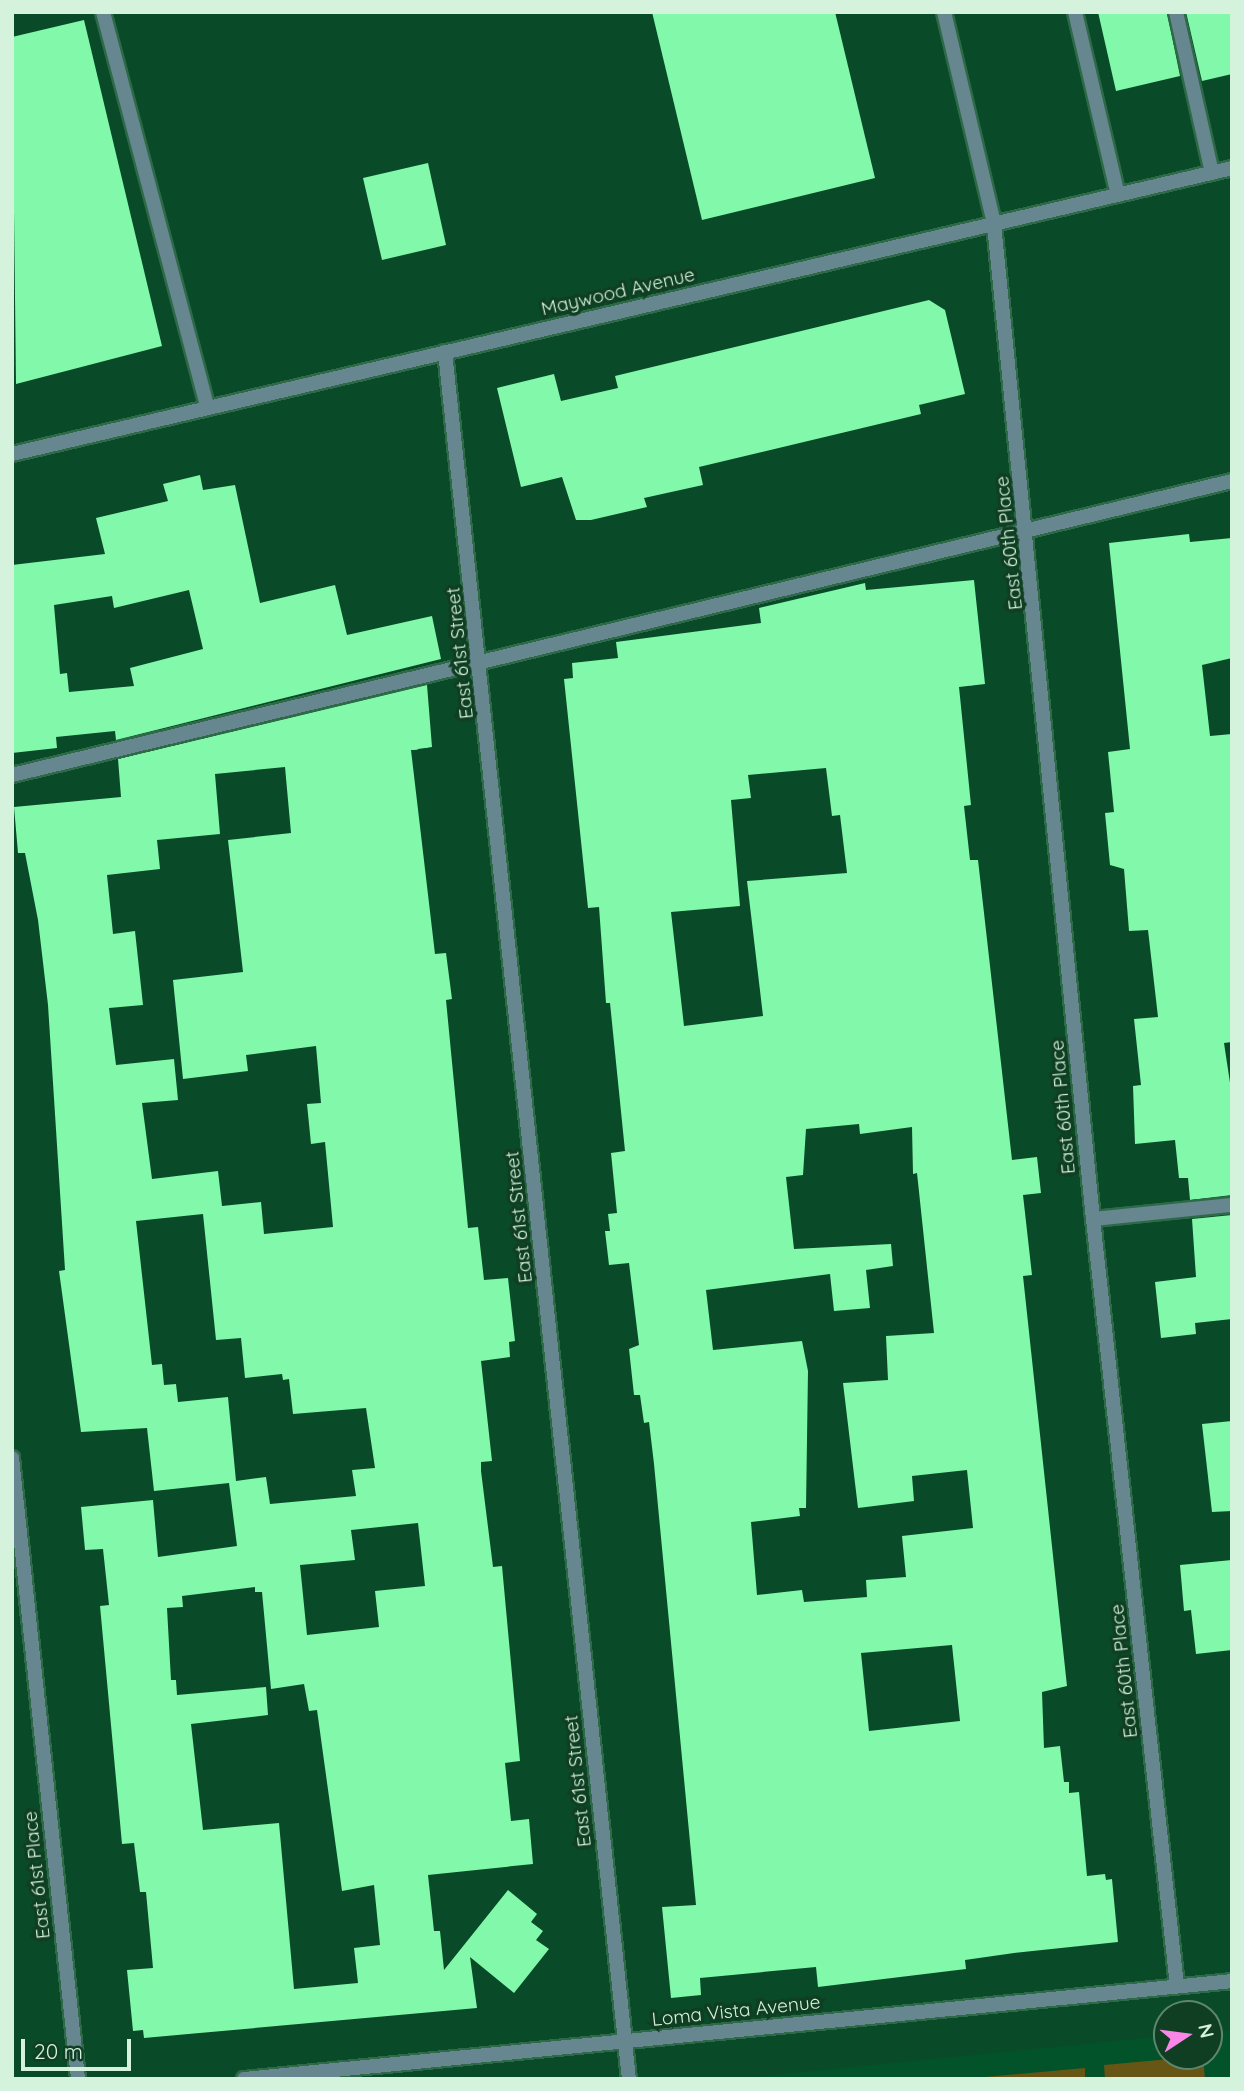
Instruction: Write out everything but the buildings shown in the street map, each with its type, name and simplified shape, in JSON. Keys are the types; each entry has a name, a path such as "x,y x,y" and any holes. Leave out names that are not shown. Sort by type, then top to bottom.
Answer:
{"street":[{"path":"103,12 207,407"},
{"name":"East 60th Place","path":"944,12 994,223 1027,528 1093,1219 1177,1986"},
{"path":"1075,12 1118,195"},
{"path":"1176,12 1212,173"},
{"name":"Maywood Avenue","path":"12,454 1232,168"},
{"name":"East 61st Street","path":"446,352 629,2079"},
{"path":"12,775 1027,528 1232,481"},
{"path":"1093,1219 1232,1205"},
{"name":"East 61st Place","path":"12,1458 78,2079"},
{"name":"Loma Vista Avenue","path":"244,2079 1232,1981"}],"shaded area":[{"path":"1232,2030 1232,2079 735,2079 1153,2037 1153,2070 1223,2070 1223,2031"},
{"path":"1153,2061 1153,2070 1204,2070 1205,2079 1105,2079 1104,2065"},
{"path":"1085,2068 1085,2079 985,2079 985,2077"}]}
